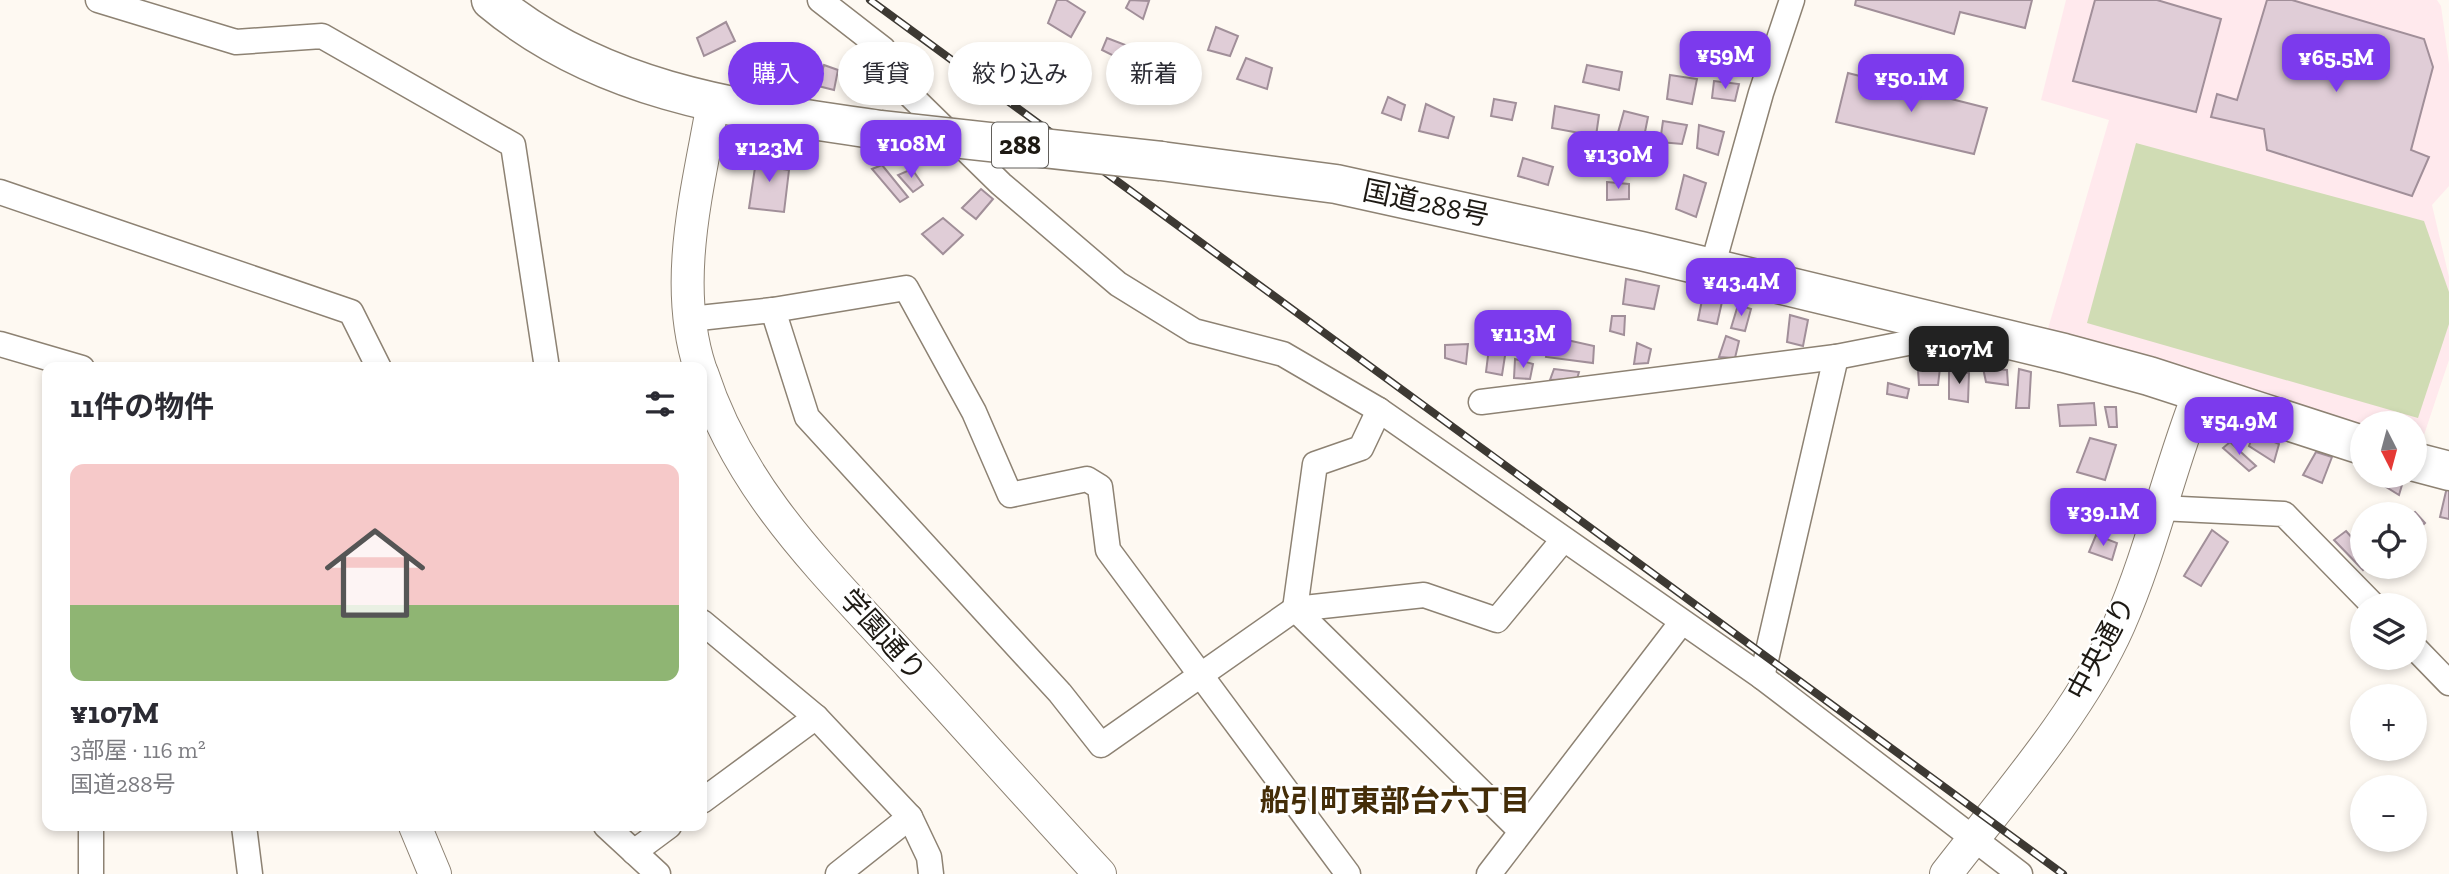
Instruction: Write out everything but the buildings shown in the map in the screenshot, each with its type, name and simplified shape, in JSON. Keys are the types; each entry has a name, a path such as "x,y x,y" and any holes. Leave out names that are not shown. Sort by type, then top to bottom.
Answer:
{"highway":[{"name":"国道288号","path":"491,0 512,18 579,59 713,103 880,130 1161,161 1336,184 1712,268 1971,331 2124,370 2350,441"},
{"path":"2427,465 2449,471"}],"street":[{"path":"98,0 236,42 322,36 513,145 546,362"},
{"path":"820,0 883,49 908,93 1001,184 1118,284 1194,331 1283,354 1379,410 1681,624 1762,677 1972,840 2020,874"},
{"path":"1712,268 1762,93 1792,0"},
{"path":"698,362 692,345 688,241 713,103"},
{"path":"0,192 351,312 376,362"},
{"path":"690,319 773,310 906,288 974,412 1010,495 1087,479 1100,487 1108,550 1348,874"},
{"path":"773,310 807,417 1060,693 1101,746 1295,609 1424,594 1497,620 1563,540"},
{"path":"1481,402 1836,356 1971,331"},
{"path":"0,344 62,362"},
{"path":"1762,677 1836,356"},
{"name":"学園通り","path":"707,389 716,417 755,487 815,560 1100,874"},
{"name":"中央通り","path":"1946,874 2035,759 2106,648 2135,585 2199,393"},
{"path":"1295,609 1315,464 1361,448 1379,410"},
{"path":"2160,508 2284,514 2361,593"},
{"path":"1295,609 1521,831"},
{"path":"1489,874 1681,624"},
{"path":"707,626 816,717 910,817 929,857 931,874"},
{"path":"2427,660 2449,683"},
{"path":"707,797 816,717"},
{"path":"838,874 910,817"},
{"path":"91,831 92,874"},
{"path":"245,831 250,874"},
{"path":"417,831 435,874"},
{"path":"611,831 658,874"},
{"path":"634,852 661,831"}],"shaded area":[{"path":"2066,0 2437,0 2441,6 2449,64 2449,186 2432,205 2449,277 2449,360 2427,426 2427,411 2350,411 2350,426 2047,332 2109,120 2041,100"}],"green space":[{"path":"2136,143 2424,221 2449,292 2449,324 2420,411 2394,411 2087,323"}],"railway":[{"path":"870,0 2063,874"}],"district":[{"name":"船引町東部台六丁目","path":"1395,801"}]}
